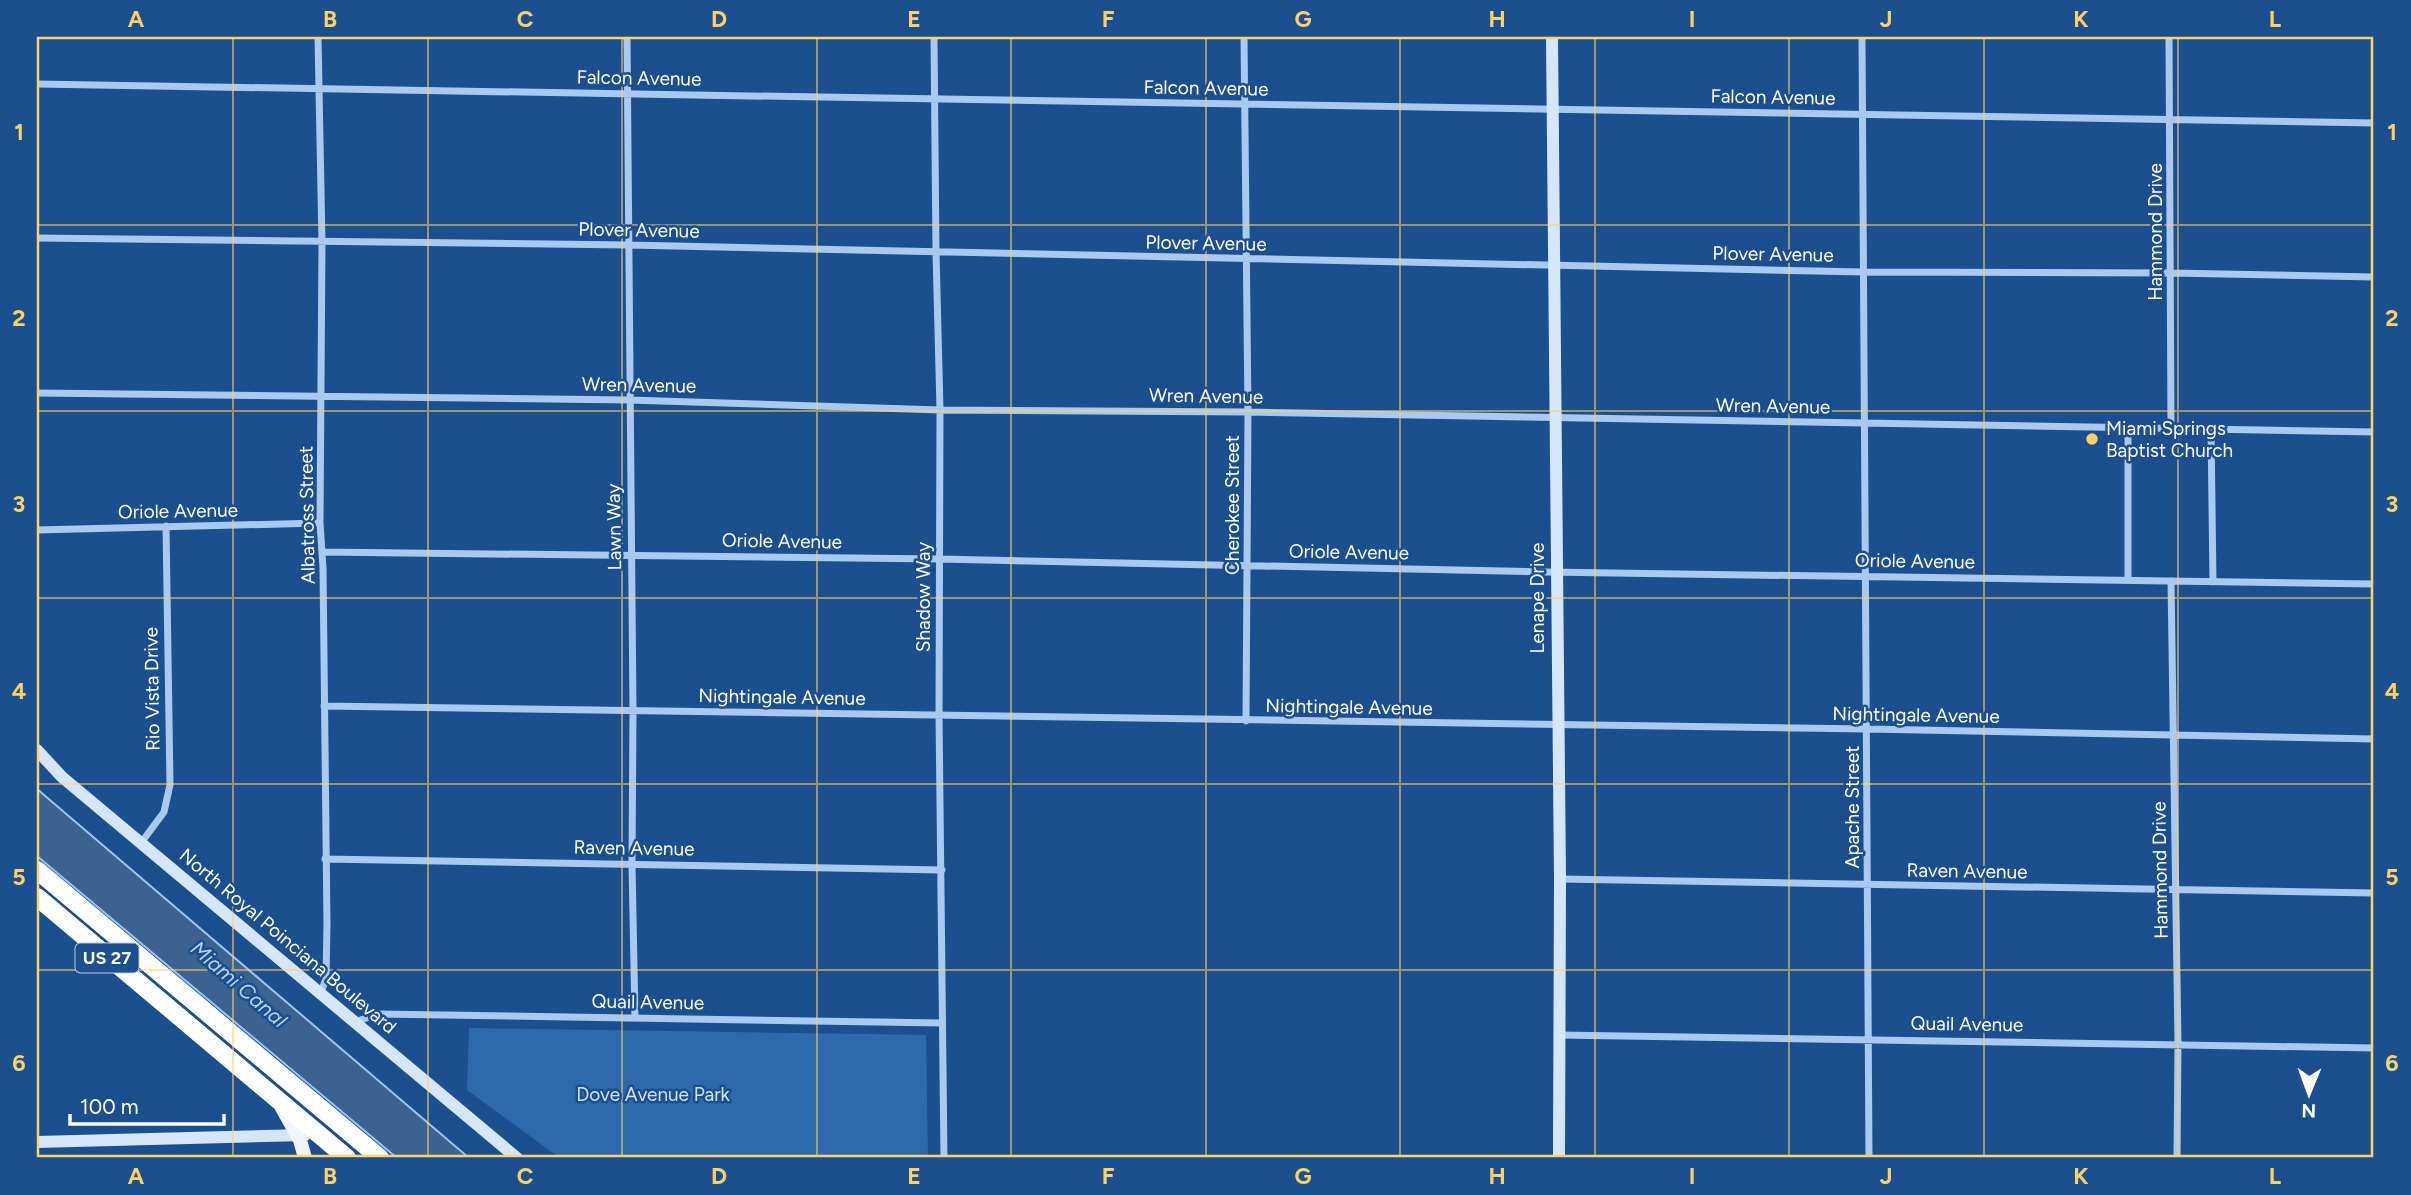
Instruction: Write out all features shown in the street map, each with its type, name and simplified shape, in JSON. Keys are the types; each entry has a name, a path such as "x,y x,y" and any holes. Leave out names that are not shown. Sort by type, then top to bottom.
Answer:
{"highway":[{"name":"US 27","path":"37,870 341,1146"},
{"name":"US 27","path":"37,897 319,1134"},
{"path":"319,1134 341,1146 360,1140 380,1158"}],"main road":[{"path":"276,1097 298,1135 305,1158"}],"street":[{"name":"Albatross Street","path":"318,37 322,243 320,523 327,972 321,992"},
{"name":"Lawn Way","path":"627,37 635,1018"},
{"name":"Shadow Way","path":"934,37 940,410 939,715 944,1158"},
{"name":"Cherokee Street","path":"1244,37 1248,412 1246,721"},
{"name":"Lenape Drive","path":"1552,37 1560,879 1559,1158"},
{"name":"Apache Street","path":"1862,37 1869,1158"},
{"name":"Hammond Drive","path":"2169,37 2171,428"},
{"name":"Falcon Avenue","path":"37,84 2374,123"},
{"name":"Plover Avenue","path":"37,238 629,245 1863,272 2374,277"},
{"name":"Wren Avenue","path":"37,393 629,400 940,410 1248,412 2374,432"},
{"path":"2128,427 2128,580"},
{"path":"2211,429 2213,582"},
{"name":"Oriole Avenue","path":"37,530 320,523"},
{"name":"Rio Vista Drive","path":"141,843 164,813 170,785 166,526"},
{"name":"Oriole Avenue","path":"322,552 939,559 1556,572 2374,584"},
{"name":"Hammond Drive","path":"2171,581 2178,1043 2177,1158"},
{"name":"Nightingale Avenue","path":"324,706 2374,739"},
{"name":"North Royal Poinciana Boulevard","path":"37,750 55,771 517,1158"},
{"name":"Raven Avenue","path":"325,859 942,870"},
{"name":"Raven Avenue","path":"1560,879 2374,893"},
{"name":"Quail Avenue","path":"355,1022 378,1014 942,1023"},
{"name":"Quail Avenue","path":"1559,1035 2374,1048"},
{"path":"37,1142 319,1134"}],"green space":[{"name":"Dove Avenue Park","path":"469,1028 926,1035 928,1158 557,1156 467,1090"}],"water":[{"name":"Miami Canal","path":"37,789 469,1158 397,1158 37,856"}],"place":[{"name":"Miami Springs Baptist Church","path":"2092,439"}]}
